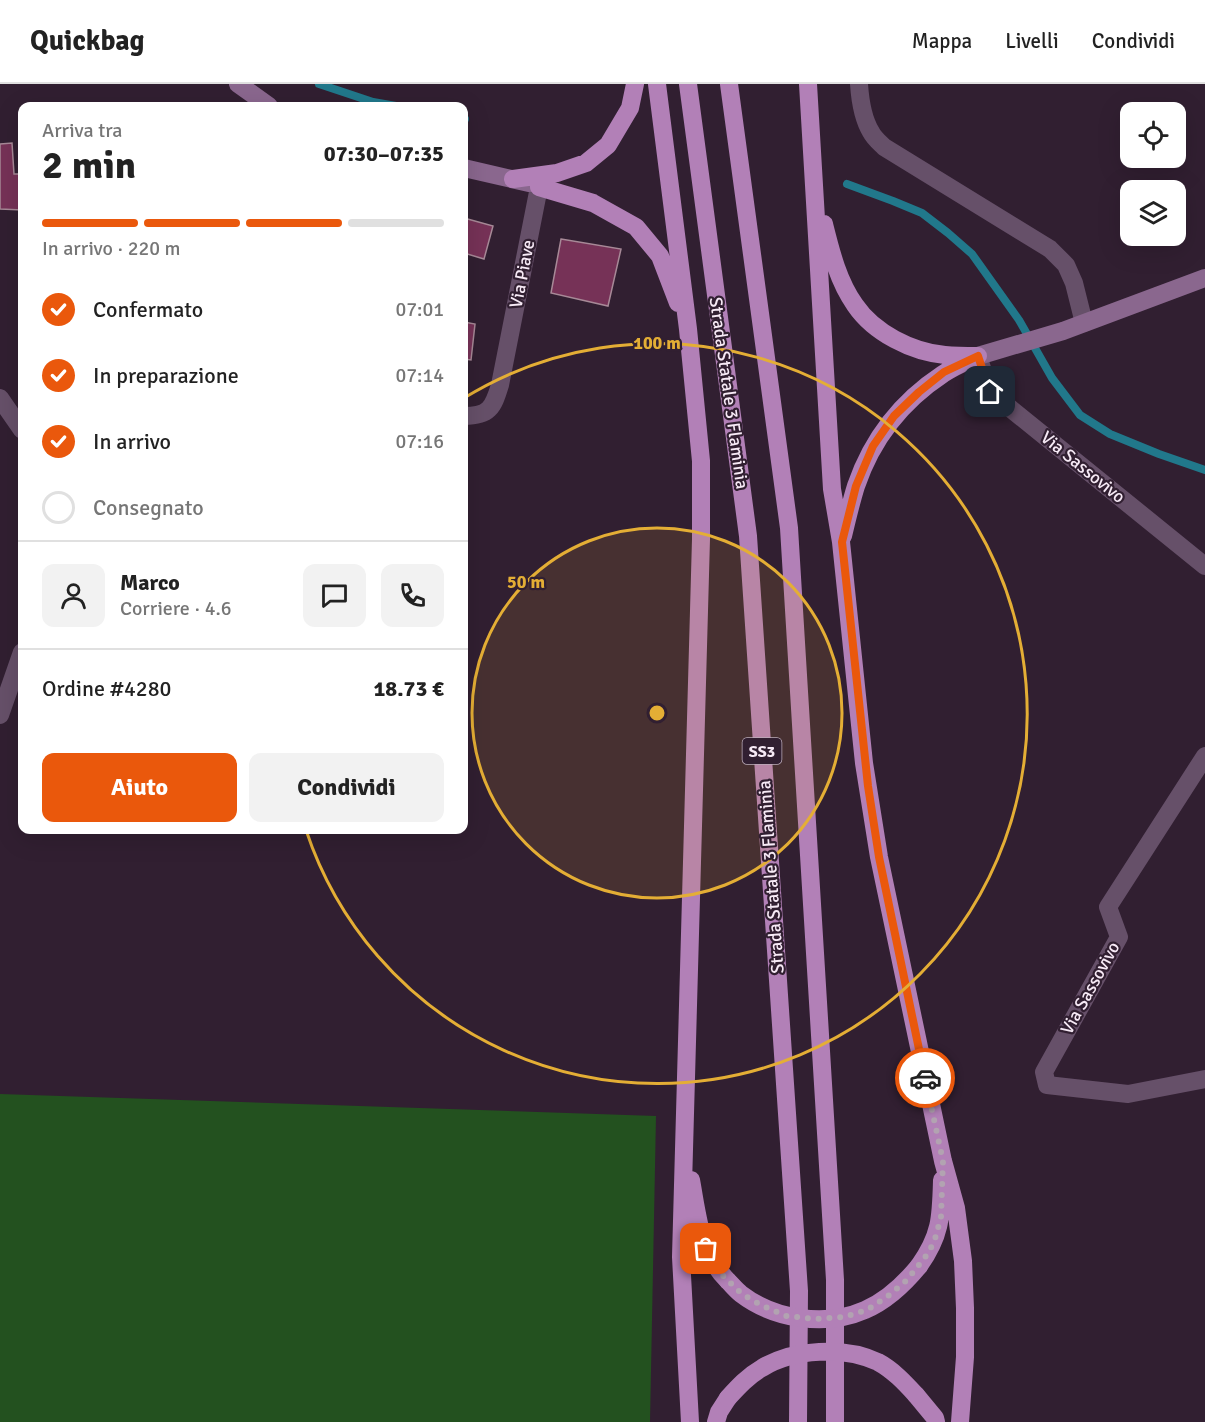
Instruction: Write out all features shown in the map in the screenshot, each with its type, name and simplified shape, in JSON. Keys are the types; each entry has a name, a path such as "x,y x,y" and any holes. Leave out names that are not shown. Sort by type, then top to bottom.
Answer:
{"highway":[{"path":"513,179 557,173 586,163 608,145 630,108 635,84"},
{"path":"657,84 688,329 701,461 701,539 681,1257 690,1422"},
{"name":"Strada Statale 3 Flaminia","path":"688,84 748,536 799,1291 798,1422"},
{"name":"SS3","path":"729,84 789,528 834,1268 834,1422"},
{"path":"808,84 832,489 842,542 864,763 879,857 943,1161 956,1208 963,1261 965,1308 965,1357 960,1422"},
{"path":"539,187 592,203 636,227 660,256 688,329"},
{"path":"815,193 834,263 843,284 855,306 873,325 894,339 915,348 944,355 986,354"},
{"path":"842,542 856,486 873,446 894,416 944,372 986,354"},
{"path":"684,1140 698,1218 706,1249 717,1270 742,1294 761,1305 786,1316 816,1319 844,1317 867,1310 907,1280 919,1266 935,1239 941,1217 943,1161"},
{"path":"716,1422 728,1398 741,1383 763,1367 786,1358 819,1352 853,1353 878,1362 897,1375 916,1395 936,1422"}],"main road":[{"path":"238,84 263,102"},
{"path":"468,169 539,187"},
{"path":"986,354 1063,331 1205,278"}],"street":[{"path":"859,84 865,117 871,132 884,147 1050,249 1066,266 1074,283 1084,323"},
{"name":"Via Piave","path":"468,416 480,414 495,402 539,187"},
{"name":"Via Sassovivo","path":"986,354 990,392 1205,566"},
{"path":"0,398 18,424"},
{"path":"0,715 18,663"},
{"name":"Via Sassovivo","path":"1205,756 1108,907 1119,937 1044,1072 1047,1086 1128,1094 1205,1079"}],"green space":[{"path":"0,1094 656,1116 650,1422 0,1422"}],"building":[{"path":"12,143 14,174 18,174 18,210 0,209 0,144"},
{"path":"468,219 493,226 484,259 468,254"},
{"path":"561,239 621,249 608,306 551,293"},
{"path":"468,323 475,324 471,360 468,360"}],"waterway":[{"path":"319,84 373,102"},
{"path":"847,184 922,213 972,254 1019,320 1052,378 1080,415 1110,434 1205,470"}],"way so far":[{"path":"706,1249 717,1270 742,1294 786,1316 816,1319 844,1317 867,1310 888,1296 907,1280 929,1252 941,1217 943,1161 925,1078"}],"route":[{"path":"925,1078 879,857 864,763 842,542 856,486 873,446 894,416 944,372 978,356 990,392"}]}
